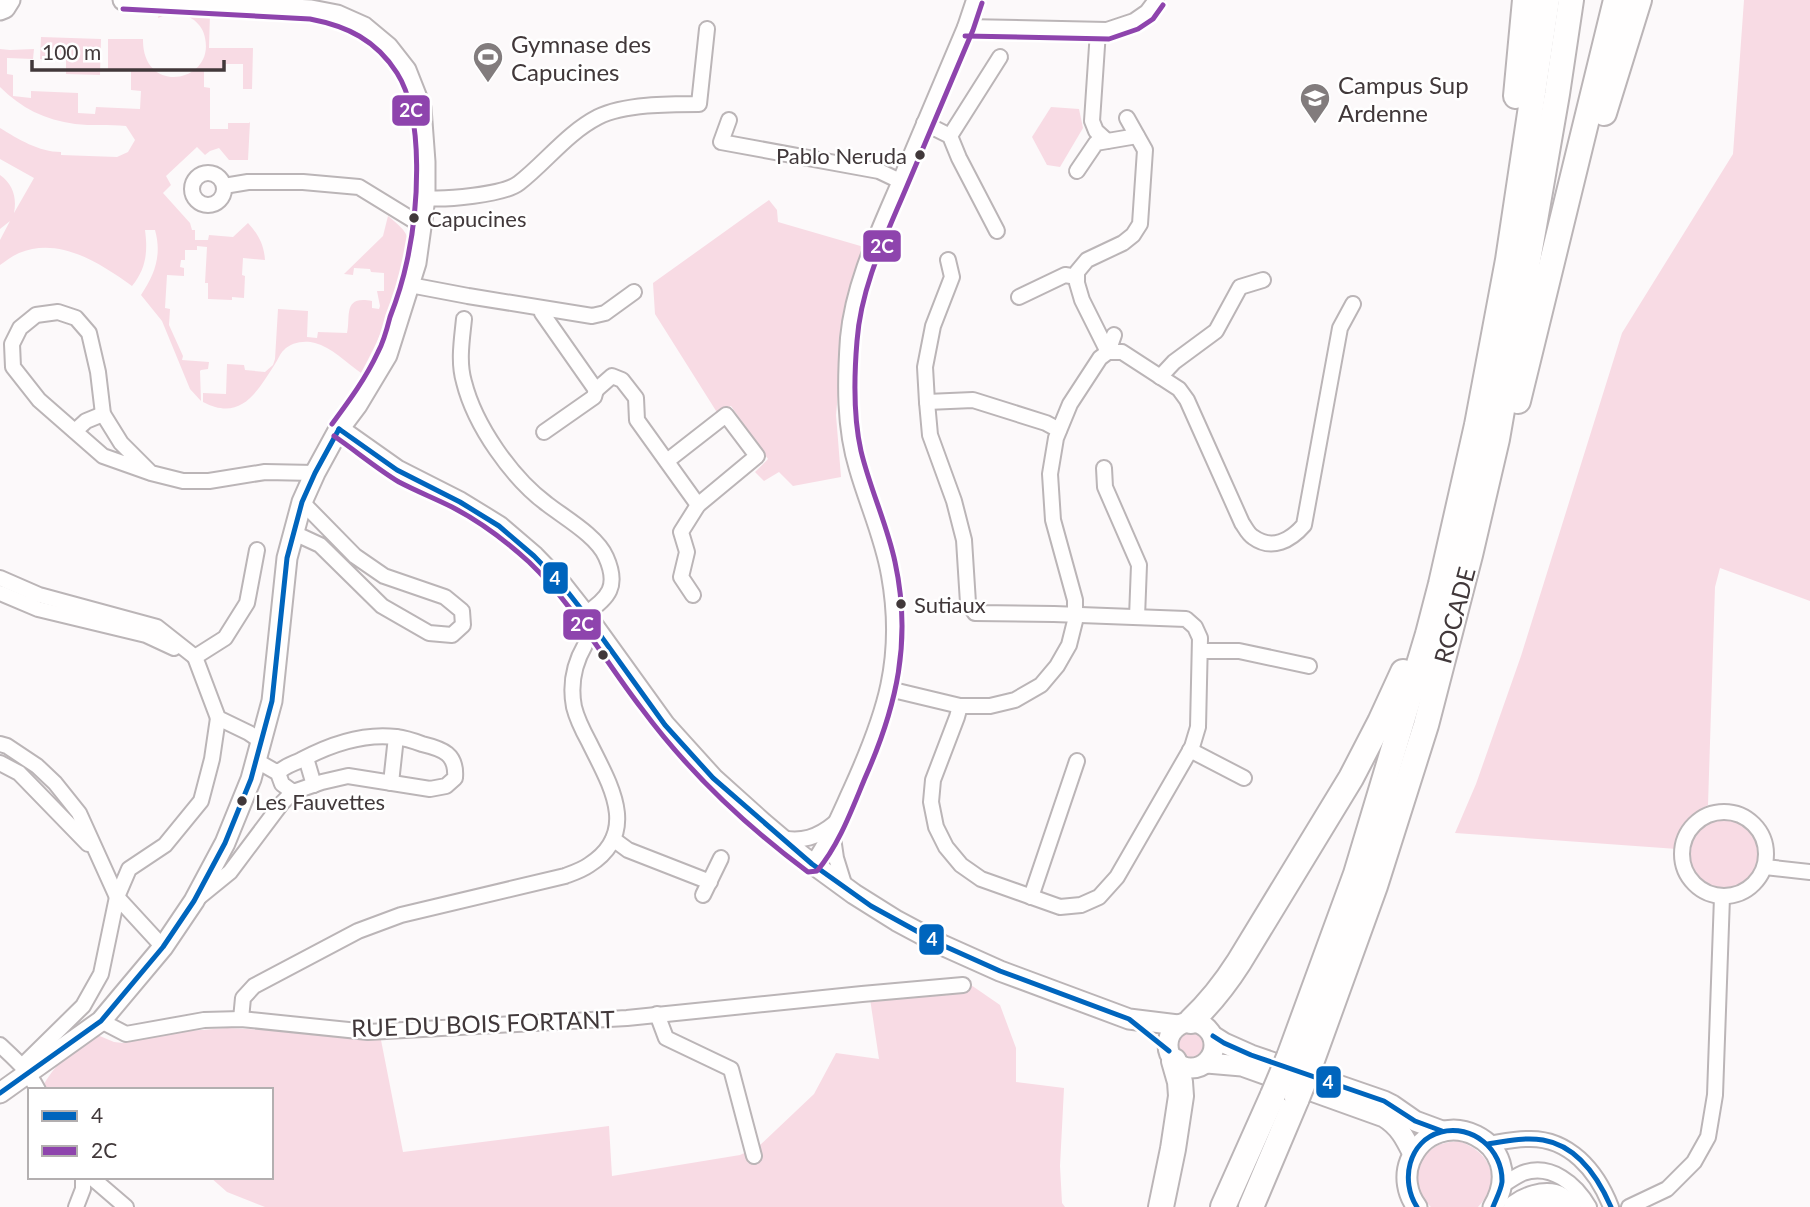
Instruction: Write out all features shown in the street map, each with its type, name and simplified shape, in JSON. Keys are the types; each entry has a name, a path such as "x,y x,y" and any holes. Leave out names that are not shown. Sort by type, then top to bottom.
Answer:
{"highway":[{"path":"1508,260 1508,176 1525,0"},
{"path":"1251,1207 1285,1096 1300,1060 1441,584 1477,425 1508,260 1546,0"},
{"name":"ROCADE","path":"1300,1060 1375,886 1426,725 1470,555 1497,439 1571,0"},
{"path":"1470,555 1490,510 1616,0"},
{"path":"1524,379 1639,0"},
{"path":"1184,1023 1209,1004 1239,962 1351,778 1380,722 1441,584"},
{"path":"1161,1207 1181,1096 1172,1056"},
{"path":"1223,1207 1285,1096"},
{"path":"1259,1207 1285,1096"},
{"path":"1516,1207 1537,1197 1558,1197 1569,1207"}],"street":[{"path":"0,10 5,8 10,0"},
{"path":"0,1093 30,1076 101,1021 163,947 194,901 229,835 260,751 272,701 287,558 302,502 339,429 387,355 416,263 425,198 421,108 406,70 388,47 364,27 337,15 311,10 123,0"},
{"path":"812,864 834,827 873,738 889,689 893,661 894,626 889,573 856,466 848,425 848,335 856,294 870,249 965,27 974,0"},
{"path":"965,27 1098,31 1134,21 1154,2"},
{"path":"425,198 439,199 517,186 579,128 608,113 668,104 699,104 707,29"},
{"path":"1098,31 1091,121 1096,131 1107,141"},
{"path":"950,136 1000,57"},
{"path":"1108,352 1082,300 1077,272 1087,260 1133,236 1140,224 1145,150 1127,118"},
{"path":"729,120 721,142 880,171 900,181"},
{"path":"924,123 950,136 998,231"},
{"path":"1077,171 1096,143 1137,136"},
{"path":"224,186 248,182 303,182 359,187 421,225"},
{"path":"948,260 952,277 933,326 925,367 927,402 930,435 954,501 964,540 968,603 975,613 1186,619 1195,627 1200,638 1198,727 1190,750 1117,877 1099,897 1081,905 1060,907 981,879 961,865 946,847 936,827 931,802 933,780 960,706"},
{"path":"1019,297 1065,275 1077,277"},
{"path":"1160,377 1174,362 1216,331 1240,287 1263,280"},
{"path":"410,285 592,316 605,313 634,292"},
{"path":"1108,352 1122,352 1179,389 1187,400 1242,523 1252,537 1269,544 1282,542 1293,537 1304,524 1340,328 1353,304"},
{"path":"541,309 596,390"},
{"path":"151,473 121,443 103,414 98,372 89,333 76,318 58,312 36,315 20,328 12,344 13,367 39,400 103,456 151,473 183,481 209,481 265,472 315,473"},
{"path":"464,318 461,353 464,382 477,416 496,449 517,478 593,539 606,555 612,573 611,586 606,598 585,614"},
{"path":"889,689 960,706 990,706 1015,700 1041,685 1057,666 1069,645 1075,600 1053,520 1050,474 1059,430 1070,404 1086,377 1108,352 1114,335"},
{"path":"544,432 594,397 596,390 612,376 622,380 636,398 637,420 698,505"},
{"path":"927,402 973,400 1046,423 1059,430"},
{"path":"75,432 86,421 103,414"},
{"path":"667,461 726,415 757,456 698,505 681,532 687,552 681,577 693,595"},
{"path":"339,429 397,470 460,502 499,526 534,556 585,614 665,725 713,778 812,864 897,921 971,959 1129,1019 1205,1025 1213,1036 1224,1043 1384,1101 1415,1121 1442,1131"},
{"path":"1104,468 1105,487 1139,565 1137,617"},
{"path":"294,533 320,545 382,607 429,633 452,635 463,625 462,611 445,597 384,576 355,556 302,502"},
{"path":"195,657 225,638 247,603 257,550"},
{"path":"0,578 39,595 157,627 195,657 218,718 212,760 201,801 165,845 129,869 117,897 101,974 83,1006 30,1076"},
{"path":"0,593 38,610 146,635 195,657"},
{"path":"241,1019 243,998 254,986 358,931 401,915 565,876 589,866 607,851 616,834 618,813 613,791 574,707 572,678 584,645"},
{"path":"1200,651 1239,651 1309,666"},
{"path":"218,718 249,733 282,784 293,792"},
{"path":"194,901 230,872 293,792 348,776 429,789 446,786 455,778 456,767 446,752 430,746 396,737 370,738 343,742 283,768 278,774"},
{"path":"391,783 396,737"},
{"path":"0,744 37,766 55,783 79,813 117,897 163,947"},
{"path":"1190,750 1244,778"},
{"path":"306,758 314,785"},
{"path":"1031,897 1077,761"},
{"path":"0,763 19,773 97,852"},
{"path":"1720,812 1747,818 1758,827 1766,847 1765,867 1759,880 1736,895 1722,897 1696,886 1687,875 1682,848 1695,823 1707,815 1720,812"},
{"path":"780,838 806,840 834,827"},
{"path":"834,827 836,858 845,887"},
{"path":"613,839 628,850 706,889 721,858"},
{"path":"1765,867 1810,872"},
{"path":"1629,1207 1667,1189 1694,1162 1707,1137 1715,1095 1722,897"},
{"name":"RUE DU BOIS FORTANT","path":"101,1021 126,1034 204,1020 241,1019 368,1032 613,1018 963,985"},
{"path":"657,1014 666,1038 731,1069 754,1156"},
{"path":"1129,1019 1180,1065 1194,1068 1207,1063 1242,1066 1384,1117 1393,1122 1403,1134 1413,1154"},
{"path":"1172,1056 1169,1037 1184,1023"},
{"path":"1207,1063 1214,1050 1213,1036"},
{"path":"0,1045 30,1076"},
{"path":"1416,1207 1408,1192 1406,1179 1413,1154 1425,1140 1442,1131 1455,1130 1478,1136 1497,1156 1503,1185 1493,1207"},
{"path":"1488,1144 1527,1139 1557,1144 1586,1164 1597,1177 1611,1207"},
{"path":"1503,1185 1524,1173 1545,1171 1560,1176 1573,1186 1589,1207"},
{"path":"76,1207 83,1189 83,1179"},
{"path":"94,1179 127,1207"}],"shaded area":[{"path":"1744,0 1810,0 1810,601 1720,568 1715,587 1708,805 1686,823 1677,849 1455,833 1476,784 1521,656 1622,333 1733,154"},
{"path":"160,10 210,13 209,48 253,48 252,89 243,89 243,64 226,64 225,70 204,70 204,87 210,88 210,129 228,129 228,123 250,122 248,160 229,160 219,148 205,155 197,147 166,176 171,185 163,193 190,223 192,230 195,230 195,240 208,240 209,235 233,237 248,223 260,240 264,254 265,260 243,258 244,298 208,299 208,283 205,283 207,247 197,246 197,250 185,250 185,260 181,260 180,267 184,268 184,276 167,275 165,308 170,309 169,325 183,356 182,360 209,362 208,369 200,371 201,401 190,389 162,321 141,295 156,264 158,248 155,230 145,230 145,260 132,286 93,261 64,250 34,249 16,254 0,265 0,240 10,221 0,229 0,175 13,192 14,213 34,178 0,159 0,128 29,144 61,152 61,155 117,157 128,152 135,140 126,126 64,122 34,112 16,101 0,87 0,49 34,49 33,59 7,58 7,74 13,75 13,96 31,98 31,91 78,93 78,113 95,114 96,107 140,109 141,91 131,90 131,70 108,69 108,39 143,39 146,57 154,69 165,76 177,77 190,73 199,65 205,53 204,35 196,22 185,15 176,14 158,18"},
{"path":"41,37 101,39 100,75 66,74 66,54 49,53 48,60 40,59"},
{"path":"1051,107 1079,109 1083,128 1060,167 1047,165 1032,137"},
{"path":"769,200 777,210 778,222 864,247 845,317 836,415 841,477 793,486 779,472 764,481 755,472 768,459 731,406 718,414 655,314 653,283"},
{"path":"388,216 405,233 408,249 392,305 361,373 321,345 298,342 283,351 262,385 246,401 228,408 203,402 203,393 226,394 227,364 244,365 245,370 265,372 273,365 278,309 308,311 307,337 317,338 318,332 347,333 350,309 356,301 372,301 372,308 379,309 377,291 384,291 384,273 354,268 353,275 344,274 383,236"},
{"path":"1724,816 1738,819 1750,827 1758,839 1761,853 1758,867 1750,879 1738,887 1724,890 1710,887 1698,879 1690,867 1687,853 1690,839 1698,827 1710,819"},
{"path":"971,985 1000,1005 1016,1048 1016,1082 1064,1088 1060,1166 1062,1203 1065,1207 265,1207 227,1192 212,1179 273,1179 273,1088 46,1088 44,1084 60,1062 95,1034 123,1043 174,1032 227,1028 330,1033 381,1040 403,1152 609,1126 612,1176 740,1155 759,1146 814,1094 836,1053 879,1059 869,992"},
{"path":"1192,1029 1203,1033 1207,1044 1203,1055 1192,1059 1181,1055 1177,1044 1181,1033"},
{"path":"1458,1141 1479,1152 1490,1168 1490,1187 1486,1197 1478,1207 1431,1207 1418,1186 1421,1162 1435,1147"}],"transit line":[{"name":"2C","path":"334,436 399,482 472,519 502,539 529,562 560,596 642,709 698,776 740,817 785,854 808,872 817,871 844,826 886,725 901,646 902,619 895,562 861,451 855,410 859,321 876,262 982,3"},
{"name":"2C","path":"965,36 1109,39 1138,29 1153,19 1163,5"},
{"name":"2C","path":"123,9 324,22 360,36 380,52 397,73 406,92 415,139 416,191 411,240 402,282 382,344 363,380 332,424"},
{"name":"4","path":"339,429 397,470 460,502 499,526 534,556 585,614 665,725 713,778 812,864 871,906 942,945 1000,971 1129,1019 1169,1051"},
{"name":"4","path":"0,1093 101,1021 163,947 194,901 225,843 251,779 272,701 287,558 302,502 339,429"},
{"name":"4","path":"1213,1036 1251,1055 1384,1101 1415,1121 1442,1131"},
{"name":"4","path":"1417,1207 1412,1197 1408,1174 1414,1153 1430,1137 1453,1130 1464,1132 1484,1142 1497,1159 1502,1182 1493,1207"},
{"name":"4","path":"1488,1144 1536,1139 1567,1149 1593,1174 1611,1207"}],"place":[{"name":"Gymnase des Capucines","path":"488,84"},
{"name":"Campus Sup Ardenne","path":"1315,125"},
{"name":"Pablo Neruda","path":"920,155"},
{"name":"Capucines","path":"414,218"},
{"name":"Sutiaux","path":"901,604"},
{"name":"Les Fauvettes","path":"242,801"}]}
